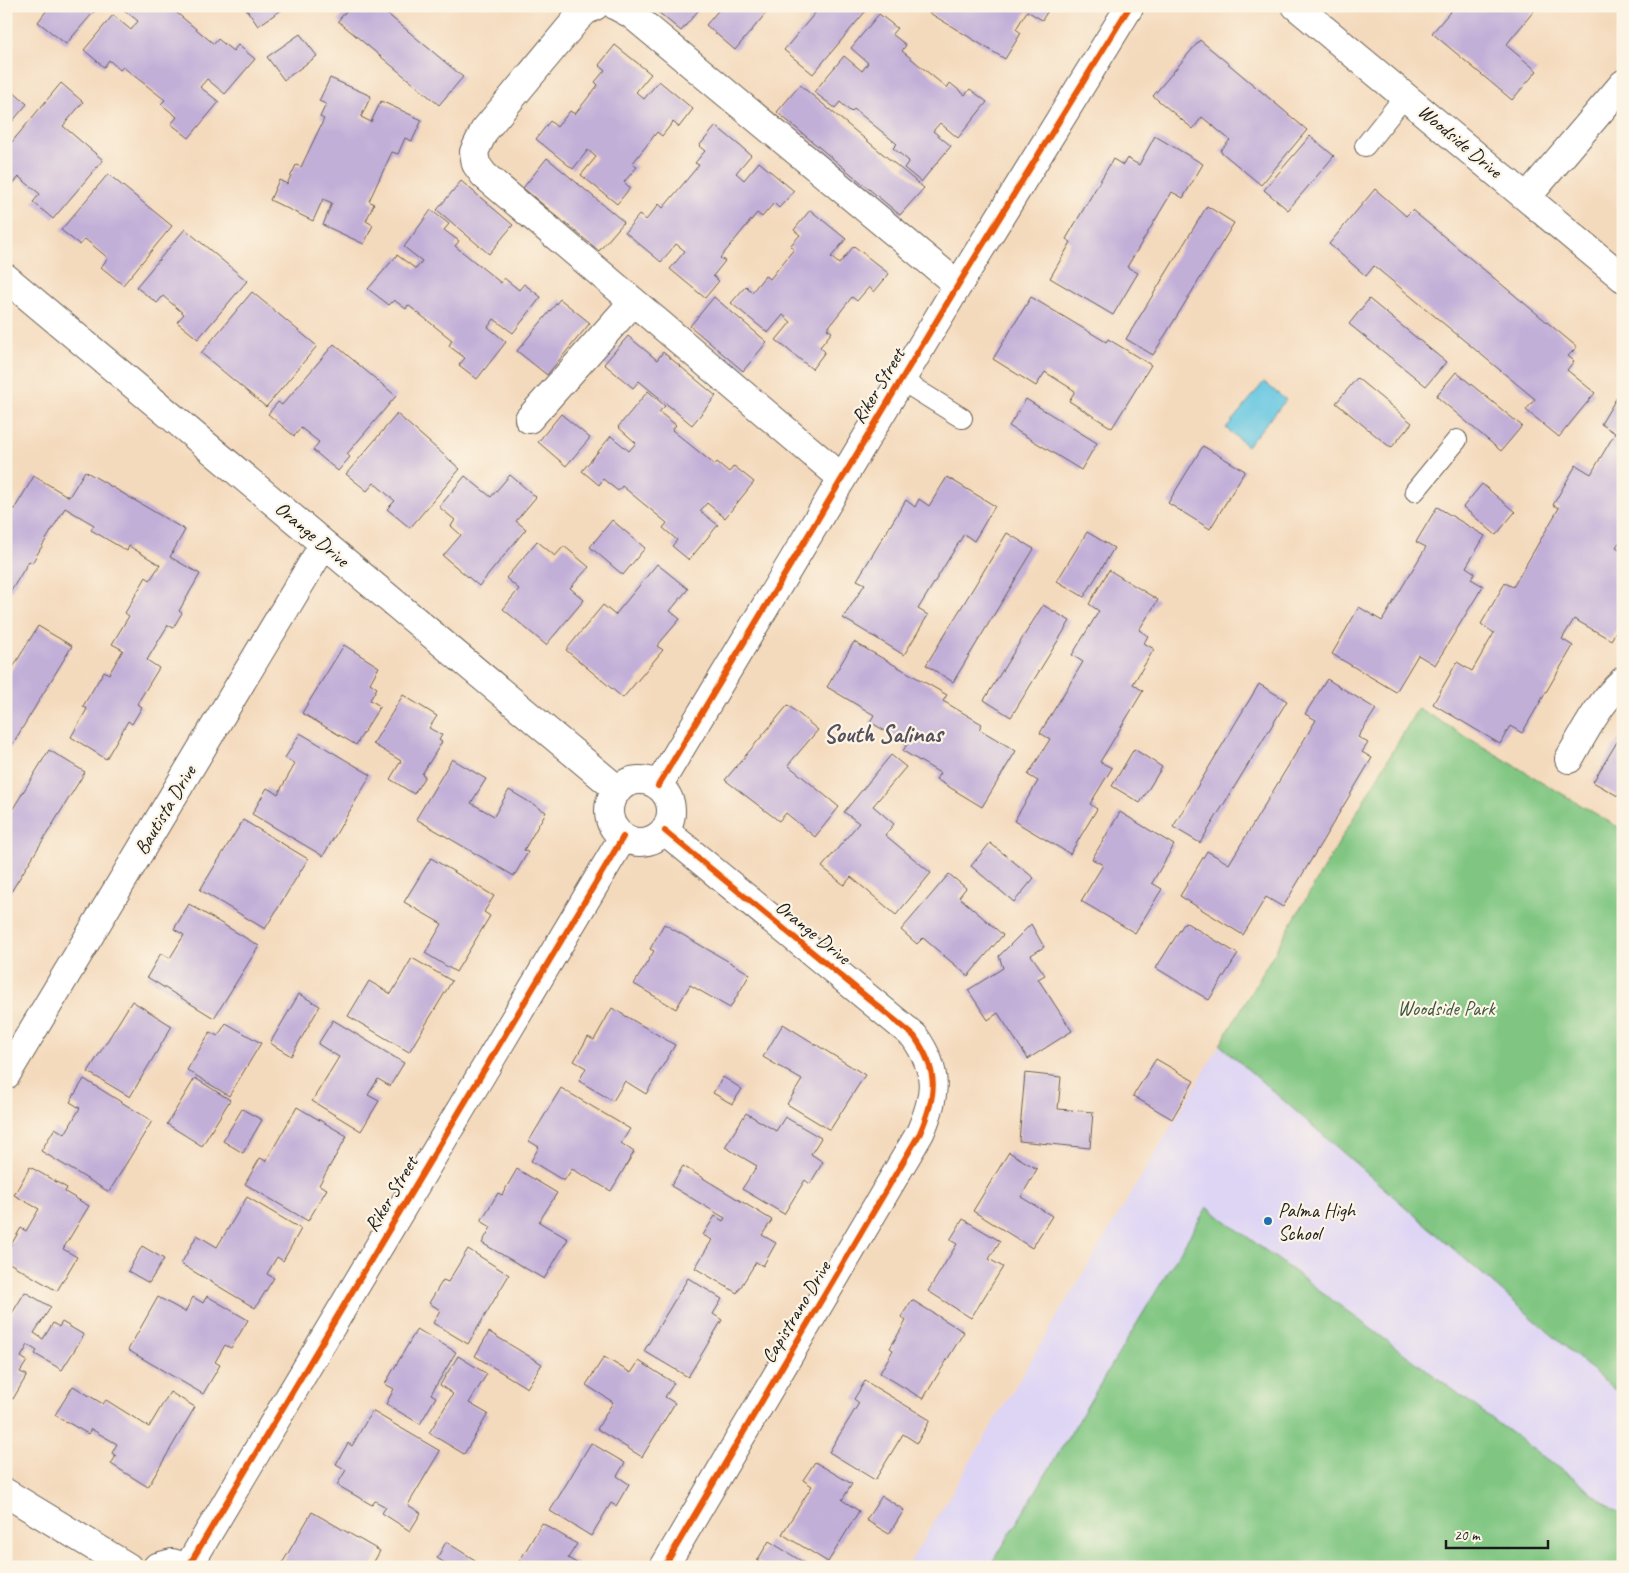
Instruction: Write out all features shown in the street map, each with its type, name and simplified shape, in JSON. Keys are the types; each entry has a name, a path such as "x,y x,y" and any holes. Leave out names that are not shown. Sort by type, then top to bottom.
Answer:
{"street":[{"path":"595,6 585,11 577,19 484,131 474,152 476,164 484,175 842,478"},
{"path":"616,6 638,20 958,285"},
{"name":"Riker Street","path":"658,786 958,285 1130,6"},
{"name":"Woodside Drive","path":"1296,6 1623,278"},
{"path":"1527,197 1623,84"},
{"name":"Orange Drive","path":"7,280 618,790"},
{"path":"529,419 633,302"},
{"name":"Bautista Drive","path":"6,1075 324,544"},
{"path":"1569,759 1608,696 1623,681"},
{"path":"642,780 658,786 670,802 672,812 665,830 658,837 641,842 623,838 612,824 609,815 612,797 624,784 642,780"},
{"name":"Orange Drive","path":"665,830 914,1036 931,1066"},
{"name":"Riker Street","path":"156,1567 172,1563 187,1567 623,838"},
{"name":"Capistrano Drive","path":"664,1567 920,1133 933,1098 934,1081 931,1066"},
{"path":"6,1493 128,1567"}],"lane":[{"path":"1365,146 1405,96"},
{"path":"901,380 962,418"},
{"path":"1415,491 1457,440"}],"shaded area":[{"name":"Palma High School","path":"1220,1045 1623,1397 1623,1567 907,1567"}],"green space":[{"name":"Woodside Park","path":"1418,708 1623,830 1623,1397 1220,1045"},
{"path":"1207,1207 1623,1516 1623,1567 990,1567"}],"water":[{"path":"1264,382 1286,400 1247,446 1226,428"}],"building":[{"path":"50,6 99,6 66,44 38,22"},
{"path":"119,6 173,6 171,8 214,44 218,39 233,51 238,45 255,59 225,94 207,79 200,87 219,102 189,138 171,124 177,117 161,104 165,100 123,67 120,70 109,60 104,67 84,50 113,15 131,30 138,21"},
{"path":"244,6 287,6 258,26"},
{"path":"350,6 378,6 463,77 439,105 338,21"},
{"path":"651,6 702,6 681,31"},
{"path":"722,6 772,6 735,50 706,25"},
{"path":"821,6 870,6 813,74 784,50"},
{"path":"931,6 1051,6 1042,20 1027,11 1016,29 1021,33 1005,59 928,12"},
{"path":"1455,6 1538,6 1506,45 1537,71 1512,100 1432,33"},
{"path":"879,14 897,28 892,34 906,45 902,51 947,88 950,83 965,95 970,89 987,102 958,138 940,123 933,131 951,146 921,182 904,168 909,161 893,148 897,144 854,109 851,112 840,102 835,108 814,92 844,56 862,71 868,63 851,48"},
{"path":"300,34 317,56 284,80 267,57"},
{"path":"1200,40 1307,130 1261,185 1220,151 1230,140 1202,117 1193,129 1153,96"},
{"path":"615,45 651,74 636,92 644,99 659,81 693,109 679,127 673,122 662,136 657,132 632,164 637,167 624,182 630,188 617,204 581,175 596,157 588,150 573,169 536,139 550,121 557,127 570,111 575,114 598,85 595,82 605,70 599,65"},
{"path":"330,78 371,96 361,117 371,122 381,101 422,120 412,141 405,138 398,154 392,152 369,201 374,204 366,221 373,225 364,244 323,225 332,203 323,199 313,221 270,200 279,180 287,184 296,165 301,167 324,119 320,117 326,104 319,101"},
{"path":"61,83 83,102 63,126 103,160 53,219 33,202 40,194 19,177 12,185 6,180 6,149"},
{"path":"800,85 924,188 900,215 777,112"},
{"path":"6,86 27,104 6,129"},
{"path":"716,126 751,155 736,173 744,180 759,162 794,191 779,208 774,203 762,217 757,213 720,258 725,261 713,276 719,281 705,298 670,269 685,251 676,244 661,262 625,232 639,215 646,220 659,204 663,208 699,165 695,163 705,151 699,146"},
{"path":"1155,136 1203,164 1183,198 1172,192 1127,267 1138,273 1113,315 1050,278 1071,242 1066,239 1113,159 1123,165 1127,158 1139,165"},
{"path":"1310,136 1334,156 1288,210 1264,190"},
{"path":"547,158 624,222 599,251 523,188"},
{"path":"108,174 172,226 123,285 101,267 108,258 85,239 80,245 61,230"},
{"path":"461,181 513,225 489,254 437,210"},
{"path":"1375,189 1406,216 1412,210 1577,347 1568,356 1574,361 1567,370 1595,393 1559,437 1526,410 1535,399 1374,266 1366,276 1329,244"},
{"path":"1207,206 1234,223 1153,355 1126,339"},
{"path":"431,210 449,224 444,230 459,241 455,246 501,283 504,278 519,290 524,284 541,297 513,333 494,319 488,327 506,342 477,379 459,365 465,358 449,346 452,340 408,305 406,309 394,300 389,305 368,289 397,255 416,269 422,261 404,247"},
{"path":"810,210 846,239 831,257 839,264 854,246 889,274 874,292 869,287 857,301 852,297 827,329 832,332 820,347 825,352 812,369 776,340 791,322 783,315 768,333 731,303 746,286 752,292 765,276 770,279 794,249 790,246 800,235 794,230"},
{"path":"185,229 247,281 198,339 177,322 184,314 163,296 157,303 136,287"},
{"path":"252,292 317,346 266,407 201,353"},
{"path":"714,297 767,342 743,371 690,326"},
{"path":"1031,297 1106,342 1108,339 1151,365 1112,428 1069,401 1075,391 1045,372 1036,386 993,359"},
{"path":"560,299 590,323 547,375 517,351"},
{"path":"1369,299 1446,362 1426,386 1349,324"},
{"path":"628,336 657,360 663,352 716,396 692,425 639,381 633,388 604,364"},
{"path":"334,344 396,396 347,454 350,457 338,471 313,450 319,442 301,428 294,436 268,414 278,402 282,405"},
{"path":"1456,372 1522,426 1501,451 1436,396"},
{"path":"1357,378 1412,423 1391,448 1336,403"},
{"path":"1623,387 1623,537 1616,547 1623,551 1623,620 1611,640 1574,619 1562,639 1573,646 1522,733 1510,726 1500,744 1433,704 1457,662 1472,671 1494,633 1481,624 1505,583 1513,587 1559,508 1553,505 1576,465 1591,474 1615,433 1601,424"},
{"path":"648,391 665,406 659,412 676,425 672,430 715,465 717,462 729,472 734,466 754,482 725,518 707,503 700,511 718,525 689,560 672,546 677,540 663,528 667,523 622,486 618,491 603,479 599,485 582,471 611,436 629,451 636,443 618,427"},
{"path":"1026,399 1097,443 1081,470 1009,426"},
{"path":"397,414 460,469 410,528 387,509 395,501 374,483 367,491 346,474"},
{"path":"561,414 590,438 566,466 538,442"},
{"path":"1203,446 1245,471 1210,529 1168,503"},
{"path":"85,471 185,530 170,557 200,574 179,611 182,613 173,628 168,625 147,660 159,668 137,704 142,707 132,724 128,721 106,759 71,737 87,709 83,706 104,671 109,674 123,650 112,644 129,616 125,613 146,577 150,580 160,565 129,546 127,551 91,530 94,525 65,508 32,563 29,561 8,596 6,595 6,523 34,476 69,497"},
{"path":"510,475 536,497 516,521 526,529 479,586 443,556 461,535 451,526 455,520 439,507 465,476 491,497"},
{"path":"947,477 995,506 974,541 964,534 918,609 928,615 904,655 843,618 865,584 857,580 906,500 915,507 919,499 929,506"},
{"path":"1482,484 1515,512 1496,535 1463,507"},
{"path":"1437,507 1485,536 1466,567 1475,573 1471,579 1483,586 1435,665 1418,655 1396,692 1332,654 1359,607 1382,621 1426,547 1416,542"},
{"path":"612,520 645,548 623,575 590,547"},
{"path":"1087,532 1114,548 1084,597 1057,581"},
{"path":"1007,533 1034,549 953,682 926,665"},
{"path":"537,541 555,556 564,546 589,567 570,588 584,600 546,645 503,609 519,589 506,578"},
{"path":"657,564 688,589 670,611 680,619 657,646 663,650 623,698 566,650 603,605 615,615"},
{"path":"1109,570 1158,600 1139,630 1148,636 1144,643 1154,649 1133,684 1143,691 1100,762 1112,768 1090,804 1097,809 1070,854 1014,821 1038,781 1028,775 1050,739 1040,733 1083,662 1072,655 1099,611 1089,604"},
{"path":"1043,605 1070,621 1011,717 984,700"},
{"path":"38,626 72,646 6,755 6,679"},
{"path":"854,642 947,695 943,701 982,724 979,729 1016,751 982,807 936,779 940,773 903,751 907,744 870,722 874,715 827,687"},
{"path":"344,645 379,667 370,683 377,688 370,700 380,706 356,745 302,713"},
{"path":"1327,679 1376,709 1358,737 1368,743 1362,752 1372,758 1283,907 1266,897 1243,935 1180,896 1207,851 1229,864 1316,720 1305,714"},
{"path":"1259,684 1287,701 1200,843 1173,827"},
{"path":"403,695 437,716 429,728 442,735 439,740 442,742 422,774 425,776 414,794 390,779 401,761 373,744"},
{"path":"788,705 818,730 788,765 839,807 815,837 786,813 779,821 725,780"},
{"path":"1623,732 1623,799 1593,782"},
{"path":"300,733 371,775 323,856 252,814 267,788 278,794 295,764 285,758"},
{"path":"1134,749 1162,767 1140,803 1112,786"},
{"path":"49,750 85,772 6,900 6,820"},
{"path":"891,755 906,767 873,806 894,824 885,835 931,873 896,915 851,877 844,885 822,867 859,823 844,812"},
{"path":"452,759 486,779 471,803 494,816 509,790 546,812 524,850 528,852 514,876 416,819"},
{"path":"1120,812 1174,845 1152,883 1162,889 1135,933 1081,901 1103,865 1092,859"},
{"path":"243,820 308,859 265,929 200,890"},
{"path":"990,843 1034,878 1014,902 971,866"},
{"path":"431,858 494,896 484,912 490,916 456,972 425,953 442,924 404,902"},
{"path":"949,874 966,888 959,897 1003,935 968,976 923,938 917,944 901,930"},
{"path":"189,904 259,946 214,1018 147,977 161,953 170,958 184,935 174,929"},
{"path":"1185,922 1238,954 1209,1000 1156,968"},
{"path":"664,924 750,974 730,1008 690,985 676,1009 634,984 654,951 650,949"},
{"path":"1031,924 1044,947 1031,955 1045,975 1038,979 1072,1031 1028,1059 998,1013 988,1020 968,990 1003,968 999,956"},
{"path":"412,958 452,981 409,1052 348,1016 369,981 391,994"},
{"path":"299,994 320,1006 291,1056 270,1043"},
{"path":"132,1001 172,1026 130,1097 88,1072"},
{"path":"612,1008 675,1045 646,1094 625,1081 613,1101 579,1081 586,1068 574,1061 588,1037 594,1040"},
{"path":"333,1020 404,1063 390,1086 378,1079 368,1095 379,1101 361,1131 312,1101 339,1057 318,1044"},
{"path":"226,1023 261,1043 229,1096 187,1070 210,1032 218,1036"},
{"path":"783,1024 865,1075 830,1130 787,1104 802,1080 763,1057"},
{"path":"1156,1059 1194,1081 1172,1119 1133,1096"},
{"path":"1025,1073 1061,1077 1058,1109 1093,1112 1090,1148 1019,1141"},
{"path":"723,1077 742,1089 732,1104 713,1093"},
{"path":"195,1078 230,1100 202,1146 167,1124"},
{"path":"84,1079 152,1121 109,1192 41,1151 55,1128 65,1134 80,1108 70,1102"},
{"path":"561,1088 630,1129 621,1143 634,1152 611,1191 572,1169 564,1181 531,1161 539,1147 529,1141"},
{"path":"297,1107 347,1136 319,1185 327,1189 308,1221 245,1184 260,1158 266,1161"},
{"path":"242,1109 262,1120 243,1153 223,1141"},
{"path":"746,1113 776,1131 785,1117 821,1138 811,1154 823,1162 810,1184 805,1180 784,1214 742,1189 757,1166 725,1147"},
{"path":"1009,1152 1037,1169 1021,1197 1052,1216 1032,1248 973,1211"},
{"path":"683,1166 772,1220 762,1235 776,1243 763,1266 756,1262 737,1293 695,1268 712,1240 703,1235 715,1216 723,1221 725,1218 671,1186"},
{"path":"30,1167 67,1188 65,1192 89,1206 63,1249 77,1257 57,1291 6,1261 6,1253 21,1228 26,1231 39,1209 14,1195"},
{"path":"517,1169 557,1193 539,1222 568,1239 544,1279 482,1243 491,1227 481,1221 498,1193 502,1195"},
{"path":"247,1197 301,1229 283,1261 277,1257 267,1274 274,1278 255,1308 181,1264 197,1235 217,1247"},
{"path":"963,1219 1000,1241 989,1259 1003,1267 971,1318 928,1291 957,1244 950,1240"},
{"path":"142,1246 164,1259 149,1283 128,1271"},
{"path":"468,1249 509,1275 468,1344 433,1323 440,1310 429,1303 443,1280 448,1282"},
{"path":"688,1278 722,1299 713,1314 722,1320 688,1377 644,1351"},
{"path":"25,1292 51,1307 34,1333 43,1339 53,1323 59,1327 62,1322 84,1335 62,1370 35,1354 37,1351 28,1345 21,1357 27,1361 20,1372 27,1375 13,1399 6,1395 6,1319 8,1320"},
{"path":"207,1296 248,1320 231,1348 225,1345 215,1362 220,1365 203,1394 128,1350 158,1297 185,1312 193,1297 203,1303"},
{"path":"912,1300 964,1332 923,1399 880,1373 893,1350 890,1348 906,1321 901,1317"},
{"path":"417,1329 456,1352 431,1394 436,1397 420,1424 386,1404 394,1389 385,1384"},
{"path":"489,1332 542,1364 527,1388 475,1356"},
{"path":"458,1356 487,1374 469,1403 488,1414 464,1454 429,1433 453,1394 440,1385"},
{"path":"604,1357 631,1373 639,1361 674,1383 665,1397 675,1403 642,1457 597,1429 613,1402 586,1385"},
{"path":"865,1381 930,1420 917,1443 903,1434 875,1480 829,1452 859,1403 854,1399"},
{"path":"73,1386 103,1404 106,1400 149,1427 170,1392 195,1407 148,1487 111,1464 116,1456 112,1453 117,1444 91,1429 88,1434 55,1415"},
{"path":"372,1411 440,1451 408,1505 421,1513 410,1531 382,1513 386,1507 375,1501 372,1505 337,1485 346,1470 336,1464 348,1443 352,1446"},
{"path":"591,1443 625,1463 617,1476 629,1484 616,1506 611,1503 591,1536 550,1511"},
{"path":"815,1462 852,1484 842,1500 859,1511 828,1562 782,1534 812,1486 803,1480"},
{"path":"882,1496 904,1510 889,1534 866,1520"},
{"path":"312,1512 380,1551 371,1567 280,1567"},
{"path":"542,1523 577,1544 568,1558 578,1564 576,1567 516,1567"},
{"path":"769,1541 811,1567 762,1567 763,1565 757,1561"},
{"path":"446,1542 475,1560 471,1567 451,1567 437,1558"}],"cycle path":[{"path":"658,786 958,285 1130,6"},
{"path":"664,1567 920,1133 930,1106 933,1083 928,1060 914,1036 665,831"},
{"path":"188,1567 623,837"}],"place":[{"name":"Palma High School","path":"1268,1221"}],"district":[{"name":"South Salinas","path":"883,734"}]}
